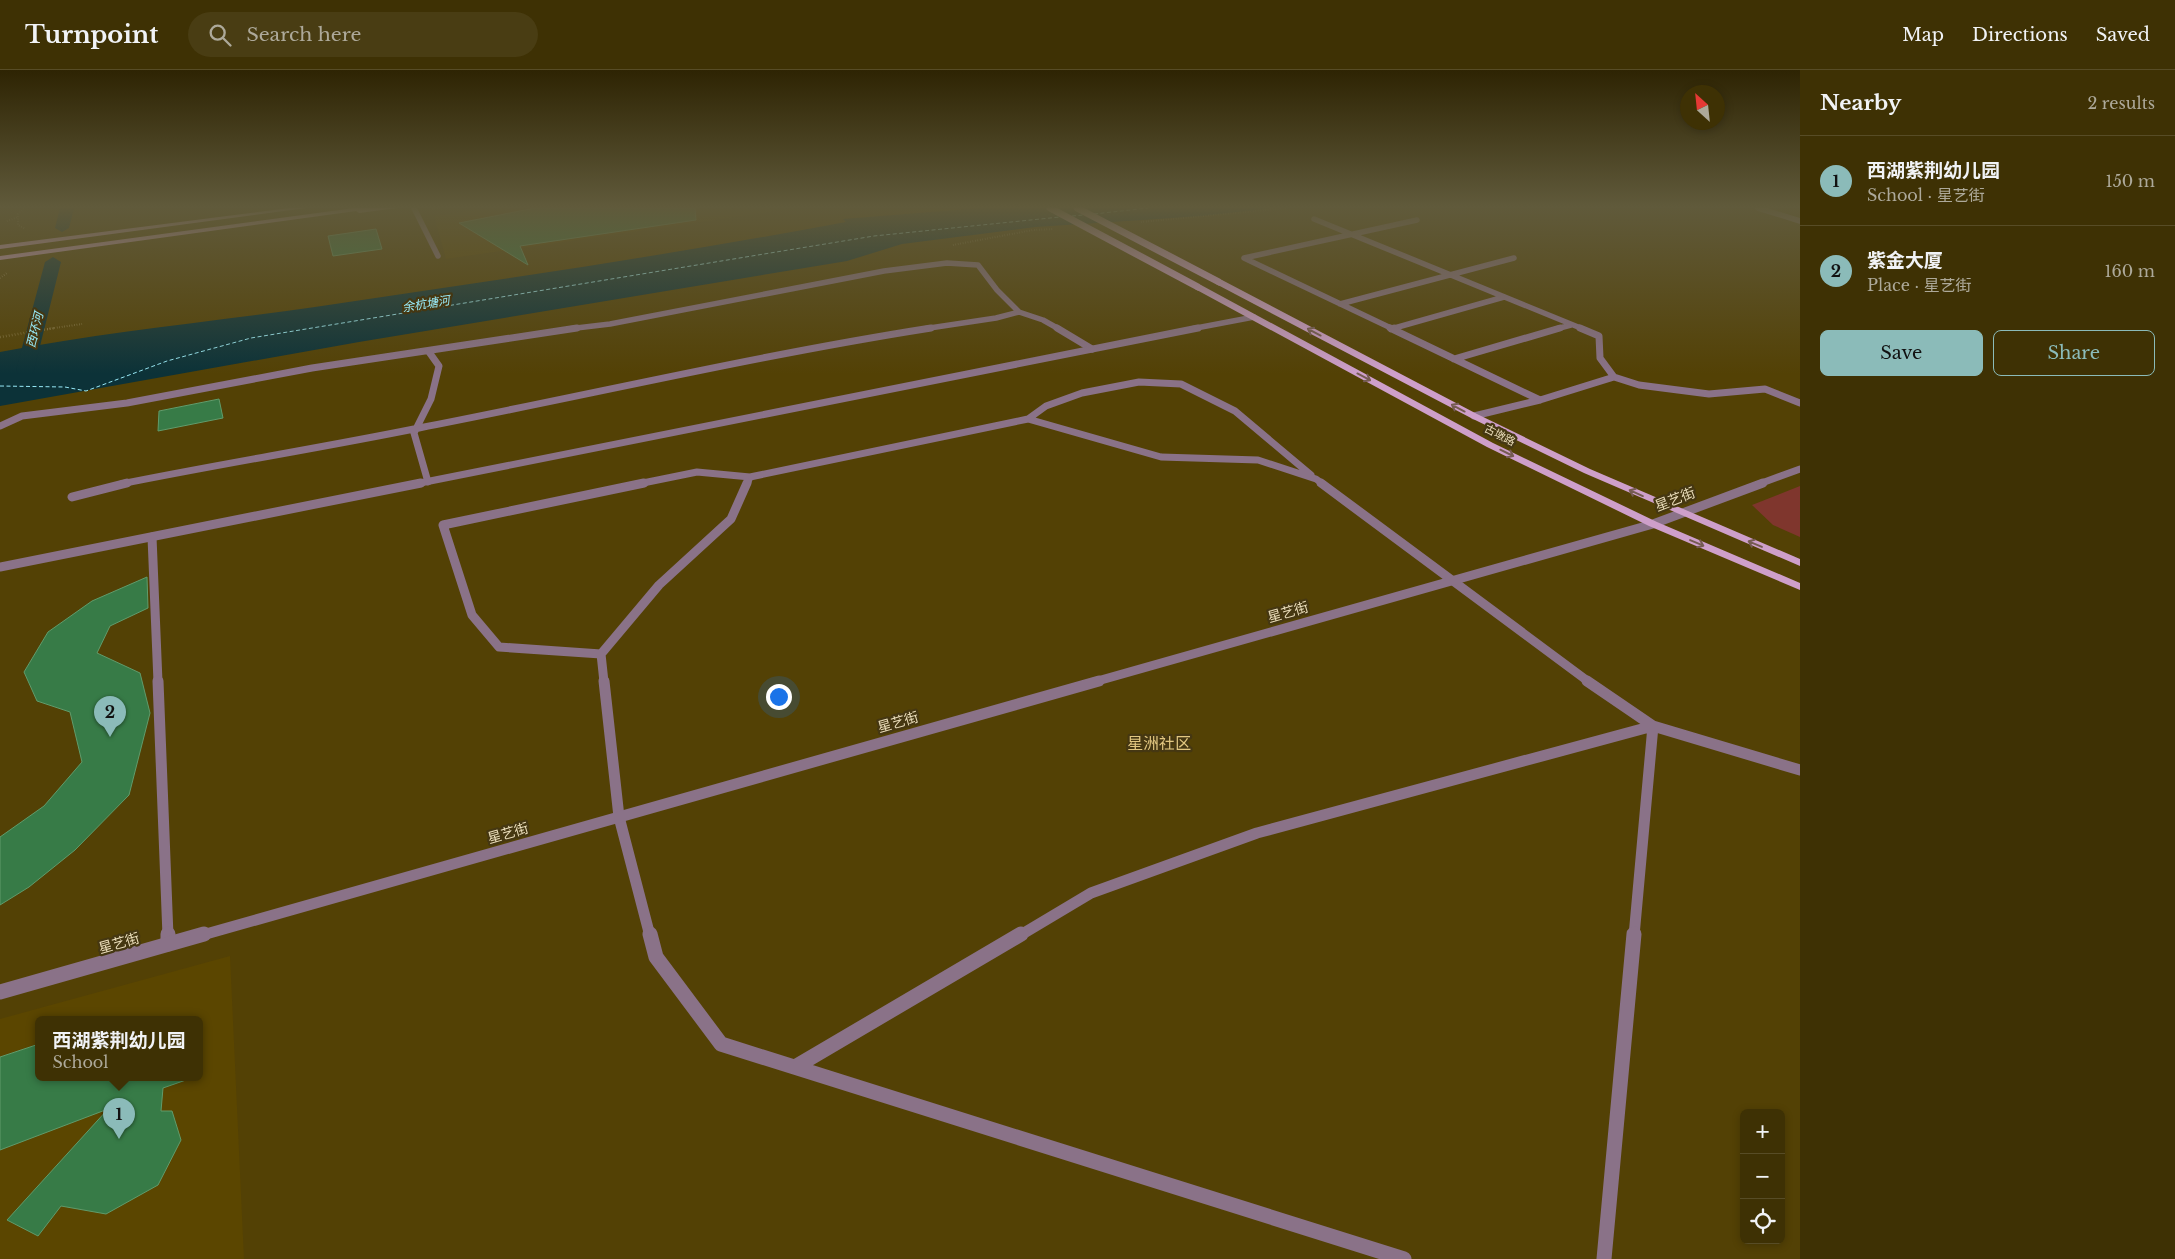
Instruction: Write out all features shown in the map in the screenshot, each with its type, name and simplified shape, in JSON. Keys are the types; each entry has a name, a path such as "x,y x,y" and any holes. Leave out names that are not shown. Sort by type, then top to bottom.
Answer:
{"main road":[{"name":"古墩路","path":"1154,263 1490,445 1653,524 1800,588"},
{"name":"古墩路","path":"1183,263 1474,416 1587,471 1800,563"}],"street":[{"path":"0,426 22,416 127,403 312,368 429,352 518,336 610,324 884,271 942,263"},
{"path":"954,263 978,265 997,290 1019,312 1043,320 1092,349"},
{"path":"1255,263 1540,400"},
{"path":"1422,263 1599,336 1600,358 1614,377"},
{"path":"1340,304 1493,263"},
{"path":"1391,329 1504,297"},
{"path":"72,497 122,484 337,442 416,429 755,360 901,332 996,318 1019,312"},
{"path":"0,568 1254,317"},
{"path":"1454,359 1572,325"},
{"path":"428,482 414,433 430,399 439,366 429,352"},
{"path":"1474,416 1540,400 1614,377 1639,385 1709,394 1765,389 1800,403"},
{"path":"601,654 499,647 472,615 443,525 697,472 750,477 1028,419 1046,406 1082,393 1139,382 1181,384 1234,411 1316,479 1451,581 1607,696 1653,726 1800,770"},
{"path":"1028,419 1161,457 1258,460 1316,479"},
{"name":"星艺街","path":"0,992 1653,524 1800,469"},
{"path":"750,477 731,519 658,585 601,654 619,817 656,957 721,1044 1404,1259"},
{"path":"152,537 168,944"},
{"path":"795,1067 1092,893 1257,833 1653,726"},
{"path":"1604,1259 1653,726"}],"path":[{"path":"0,337 82,324"}],"shaded area":[{"path":"1800,486 1800,537 1773,525 1752,505"},
{"path":"230,956 244,1259 0,1259 0,1019"}],"water":[{"name":"余杭塘河","path":"603,263 832,263 359,342 0,406 0,352 78,339 315,307"}],"building":[{"path":"219,399 223,418 158,431 159,411"},
{"path":"147,577 148,608 110,626 97,653 140,673 150,713 129,795 75,850 29,887 0,905 0,837 44,806 82,762 70,712 37,701 24,672 48,632 92,601"},
{"path":"35,1045 35,1081 183,1081 163,1088 161,1111 172,1111 181,1140 158,1185 106,1214 61,1206 38,1236 7,1220 108,1109 0,1150 0,1057"}],"waterway":[{"name":"西环河","path":"25,370 53,263"}],"ferry route":[{"path":"0,386 65,387 86,391 167,361 251,338 706,263"}],"place":[{"name":"紫金大厦","path":"110,737"},
{"name":"西湖紫荆幼儿园","path":"119,1139"}],"district":[{"name":"星洲社区","path":"1159,743"}]}
